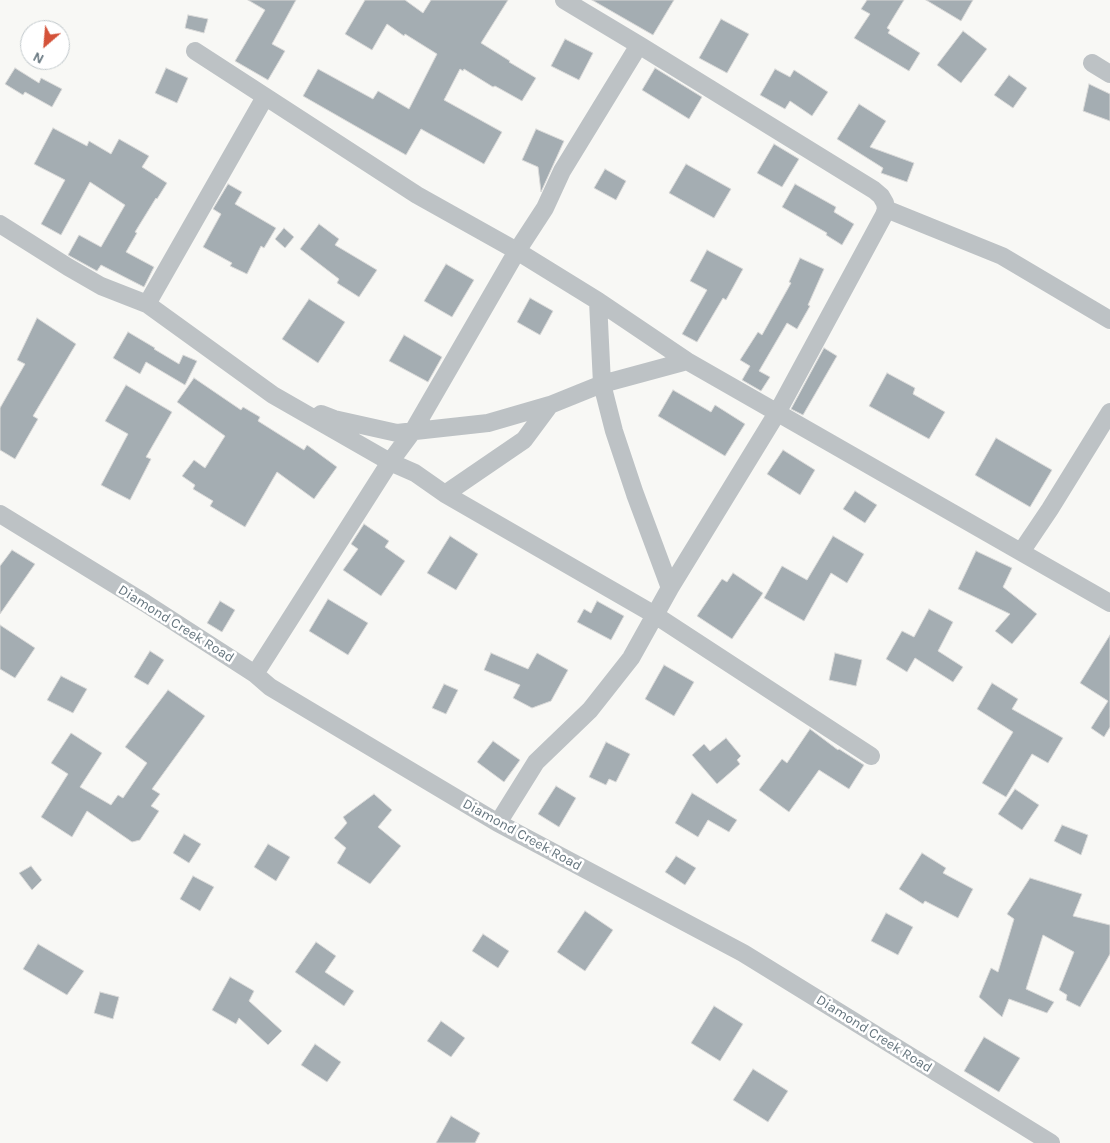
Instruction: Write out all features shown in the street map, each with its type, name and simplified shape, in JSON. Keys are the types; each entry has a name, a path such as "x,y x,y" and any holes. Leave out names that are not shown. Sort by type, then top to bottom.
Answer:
{"street":[{"path":"498,823 536,762 590,710 631,658 670,588 777,413 886,209 881,196 874,190 564,0"},
{"path":"255,674 390,462 413,431 517,251 544,208 562,172 639,45"},
{"path":"195,51 416,195 517,251 598,301 687,361 1110,603"},
{"path":"1092,63 1110,74"},
{"path":"147,304 265,96"},
{"path":"886,209 1002,256 1110,320"},
{"path":"0,224 101,286 147,304 273,395 390,462 415,473 445,494 655,615 871,756"},
{"path":"598,301 602,384 614,431 634,494 670,588"},
{"path":"273,395 334,419 397,433 488,423 550,405 602,384 687,361"},
{"path":"445,494 524,440 550,405"},
{"path":"1021,552 1110,412"},
{"name":"Diamond Creek Road","path":"0,514 255,674 270,687 498,823 743,953 1023,1135 1052,1143"}],"building":[{"path":"248,0 296,0 272,44 285,51 268,80 235,61 265,10"},
{"path":"365,0 405,0 423,13 431,0 508,0 481,43 536,78 522,101 495,86 493,87 464,69 463,71 460,69 444,100 502,132 484,164 421,129 406,155 303,96 318,69 373,99 378,91 409,109 437,54 405,34 404,36 387,24 372,50 345,34"},
{"path":"592,0 674,0 653,35"},
{"path":"867,0 904,0 887,28 890,30 888,33 920,53 909,71 854,38 870,14 861,9"},
{"path":"926,0 973,0 961,21"},
{"path":"188,15 208,19 204,33 185,28"},
{"path":"721,19 749,34 727,73 699,58"},
{"path":"963,31 987,49 961,83 937,65"},
{"path":"565,39 593,53 579,80 551,66"},
{"path":"15,68 39,83 41,78 62,89 52,107 25,92 23,95 5,84"},
{"path":"166,68 188,78 177,103 155,93"},
{"path":"655,68 702,97 689,119 642,90"},
{"path":"775,69 790,77 794,70 828,92 812,116 790,101 785,109 760,95"},
{"path":"1009,75 1027,88 1013,108 994,95"},
{"path":"1089,84 1110,94 1110,121 1083,111"},
{"path":"859,104 886,121 870,147 914,163 907,182 881,173 883,168 837,139"},
{"path":"53,128 87,146 89,141 111,154 119,139 149,156 142,167 167,183 135,232 137,233 126,252 154,267 144,287 101,265 97,271 68,255 79,235 101,247 125,205 90,182 61,235 41,224 65,180 34,164"},
{"path":"536,129 564,141 541,192 538,167 522,160"},
{"path":"774,144 799,159 782,187 757,173"},
{"path":"686,164 731,189 714,218 669,193"},
{"path":"605,169 626,181 616,200 594,188"},
{"path":"228,184 242,192 235,204 276,228 264,248 261,246 247,274 230,266 232,263 203,247 221,214 213,209"},
{"path":"795,184 836,207 834,212 854,224 842,245 826,235 827,233 782,207"},
{"path":"319,224 339,239 335,245 377,270 359,297 337,283 339,279 300,249"},
{"path":"284,228 294,237 285,248 275,239"},
{"path":"707,250 743,269 726,300 723,298 697,342 682,334 707,290 690,281"},
{"path":"800,258 824,269 808,305 810,306 797,329 787,323 759,371 770,377 761,391 742,380 750,366 740,360 758,332 762,335 791,283 789,282"},
{"path":"446,264 474,280 452,317 424,301"},
{"path":"530,298 553,311 540,335 517,322"},
{"path":"309,299 345,322 318,363 282,339"},
{"path":"37,318 76,344 33,416 38,419 15,459 0,450 0,408 25,364 17,360"},
{"path":"128,332 179,364 183,355 197,361 185,385 146,362 140,374 113,358"},
{"path":"404,335 442,357 428,382 389,361"},
{"path":"824,348 837,356 803,415 791,409"},
{"path":"887,373 915,388 913,394 945,412 929,439 869,406"},
{"path":"194,378 241,410 243,407 260,417 258,421 304,450 307,445 337,467 314,499 277,472 245,527 210,506 213,501 193,489 195,485 182,476 194,460 205,468 225,436 177,402"},
{"path":"126,385 172,412 146,457 151,459 130,500 101,485 128,434 105,421"},
{"path":"673,390 711,412 715,405 745,424 725,456 658,416"},
{"path":"996,438 1052,470 1030,507 975,475"},
{"path":"783,450 815,470 800,495 767,474"},
{"path":"855,491 877,505 865,523 843,509"},
{"path":"364,524 389,541 385,547 405,561 381,596 343,570 358,549 351,544"},
{"path":"450,536 478,554 456,590 427,573"},
{"path":"833,536 864,554 847,583 831,573 804,621 764,598 782,566 807,580"},
{"path":"12,550 35,564 0,614 0,566"},
{"path":"976,551 1012,568 1003,587 1037,614 1012,644 995,631 1010,614 958,589"},
{"path":"733,573 763,593 732,639 697,616 722,579 727,582"},
{"path":"328,599 368,623 348,655 309,631"},
{"path":"220,601 235,610 222,632 207,623"},
{"path":"597,601 624,616 611,640 577,622 584,609 591,613"},
{"path":"929,609 953,622 938,651 963,667 953,682 915,658 907,672 886,659 902,631 914,637"},
{"path":"0,625 35,648 15,678 0,669"},
{"path":"1110,635 1110,727 1104,737 1091,728 1108,701 1080,683"},
{"path":"150,651 164,660 148,685 134,677"},
{"path":"491,653 528,669 537,653 568,670 551,701 532,708 513,698 520,685 484,670"},
{"path":"835,653 862,660 856,686 829,680"},
{"path":"664,665 694,682 674,716 645,699"},
{"path":"61,676 87,689 73,713 47,700"},
{"path":"992,683 1018,699 1012,709 1063,738 1048,763 1032,754 1006,797 982,783 1013,732 977,709"},
{"path":"444,684 458,690 446,714 432,708"},
{"path":"168,690 205,716 152,789 160,794 151,806 159,811 140,840 132,842 87,811 72,837 41,817 68,774 51,763 71,733 102,753 80,787 111,805 118,795 123,798 147,763 125,747"},
{"path":"810,729 838,750 864,765 849,789 819,770 789,812 759,790 782,759 787,763"},
{"path":"726,738 741,756 737,760 740,764 717,784 692,755 704,744 710,751"},
{"path":"493,741 520,760 504,782 477,762"},
{"path":"606,742 630,754 616,782 609,779 606,785 589,777"},
{"path":"556,786 576,798 559,827 538,814"},
{"path":"1015,789 1039,805 1022,830 998,814"},
{"path":"692,793 737,820 729,832 708,820 698,837 675,823"},
{"path":"374,794 392,810 378,827 401,846 370,884 337,863 346,848 334,838 347,823 343,817"},
{"path":"1062,825 1088,835 1081,855 1054,841"},
{"path":"184,834 201,844 189,863 173,853"},
{"path":"268,844 290,857 276,881 254,867"},
{"path":"922,853 946,868 943,873 973,889 958,918 925,901 923,904 899,889"},
{"path":"676,856 696,868 685,885 665,872"},
{"path":"31,866 42,880 32,890 19,873"},
{"path":"193,876 214,887 200,911 180,899"},
{"path":"1030,878 1082,894 1073,916 1110,925 1110,954 1080,1007 1066,1000 1067,995 1059,990 1074,952 1043,935 1026,989 1054,1002 1047,1013 1009,999 1002,1017 979,997 991,968 998,972 1014,919 1007,914"},
{"path":"585,911 613,930 585,971 557,952"},
{"path":"886,913 913,927 898,955 871,941"},
{"path":"483,934 509,951 498,968 472,951"},
{"path":"316,942 336,956 325,972 354,991 344,1006 295,972"},
{"path":"38,944 84,971 67,995 23,969"},
{"path":"230,977 254,991 249,1001 282,1031 268,1045 239,1018 236,1024 212,1010"},
{"path":"100,992 119,997 113,1019 94,1013"},
{"path":"714,1006 743,1024 720,1061 691,1043"},
{"path":"441,1021 465,1038 451,1057 427,1041"},
{"path":"984,1037 1020,1058 999,1092 964,1071"},
{"path":"315,1044 341,1062 327,1082 301,1065"},
{"path":"753,1069 788,1091 768,1122 733,1100"},
{"path":"451,1116 480,1133 475,1143 436,1143"}]}
